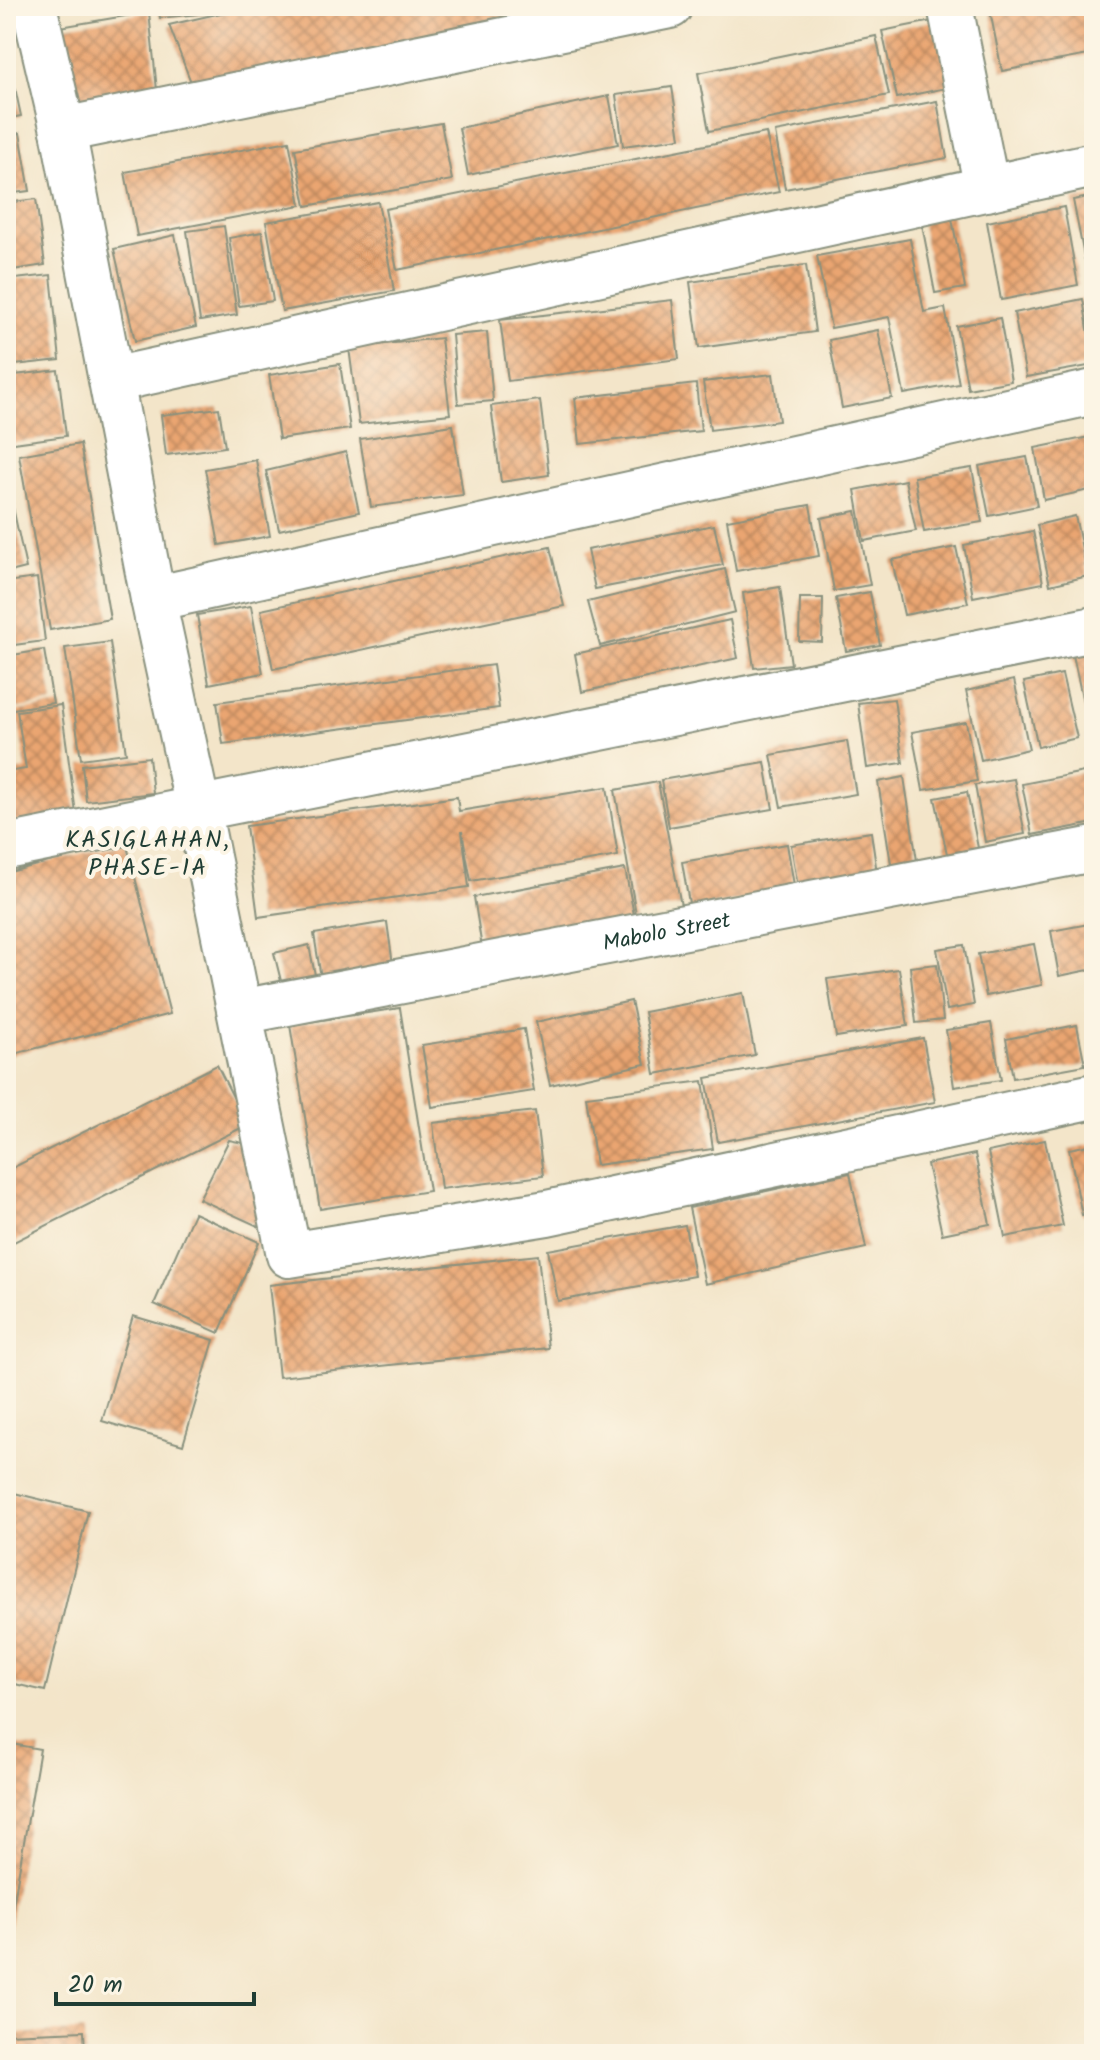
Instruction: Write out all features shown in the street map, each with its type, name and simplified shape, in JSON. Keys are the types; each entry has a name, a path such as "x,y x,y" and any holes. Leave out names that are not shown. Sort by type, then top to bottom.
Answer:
{"street":[{"path":"34,6 63,130 153,599 289,1255 547,1213 1094,1096"},
{"path":"63,130 670,6"},
{"path":"950,6 987,189"},
{"path":"112,380 1094,165"},
{"path":"153,599 1094,392"},
{"path":"6,847 1094,629"},
{"name":"Mabolo Street","path":"240,1012 1094,849"}],"building":[{"path":"158,6 217,6 218,12 160,18"},
{"path":"251,6 508,6 511,23 194,90 169,25"},
{"path":"989,6 1094,6 1094,54 1002,71"},
{"path":"149,12 159,110 73,123 60,27"},
{"path":"937,20 951,87 897,98 882,31"},
{"path":"876,36 889,95 709,131 698,73"},
{"path":"11,69 21,116 6,119 6,70"},
{"path":"672,87 680,138 623,146 616,95"},
{"path":"609,96 618,144 468,175 459,128"},
{"path":"937,101 947,158 785,189 775,132"},
{"path":"441,123 452,180 306,206 295,149"},
{"path":"20,133 30,191 6,194 6,135"},
{"path":"766,133 779,192 397,270 385,209"},
{"path":"289,141 301,205 137,236 125,172"},
{"path":"1094,196 1094,259 1085,261 1073,200"},
{"path":"36,199 45,265 6,271 6,203"},
{"path":"378,202 394,291 282,311 266,222"},
{"path":"1064,207 1078,285 1001,300 987,222"},
{"path":"950,208 965,288 935,293 920,214"},
{"path":"224,226 237,315 200,321 187,231"},
{"path":"262,232 273,301 239,306 229,238"},
{"path":"175,235 196,327 135,341 114,249"},
{"path":"910,239 924,312 945,308 959,384 904,394 889,317 831,328 817,256"},
{"path":"806,265 815,332 699,348 690,282"},
{"path":"51,275 60,360 6,366 6,280"},
{"path":"1083,299 1094,365 1026,377 1014,313"},
{"path":"672,300 679,359 508,381 500,320"},
{"path":"1000,318 1011,381 968,389 956,326"},
{"path":"878,330 892,398 842,408 829,340"},
{"path":"487,332 493,401 458,404 452,335"},
{"path":"441,338 450,414 359,424 349,348"},
{"path":"340,364 350,429 279,439 269,375"},
{"path":"58,370 66,436 6,444 6,376"},
{"path":"773,374 779,421 710,430 703,382"},
{"path":"696,384 701,431 580,444 575,398"},
{"path":"540,400 549,475 501,482 491,406"},
{"path":"219,408 225,447 166,455 161,415"},
{"path":"453,425 463,495 371,507 360,439"},
{"path":"1094,436 1094,489 1044,500 1035,448"},
{"path":"80,444 110,619 50,630 19,455"},
{"path":"346,452 359,512 279,530 266,471"},
{"path":"1027,457 1037,506 989,516 979,466"},
{"path":"256,460 270,536 219,545 205,469"},
{"path":"972,468 982,522 924,532 914,477"},
{"path":"6,475 26,568 6,573"},
{"path":"905,480 916,531 864,541 855,490"},
{"path":"810,505 819,556 736,571 727,520"},
{"path":"856,511 870,585 834,591 821,518"},
{"path":"1075,516 1088,576 1050,585 1037,525"},
{"path":"714,525 723,565 595,589 587,550"},
{"path":"1033,531 1043,583 973,597 964,545"},
{"path":"550,547 564,606 273,669 261,610"},
{"path":"956,547 968,603 904,615 892,560"},
{"path":"725,569 735,612 600,646 588,602"},
{"path":"37,578 45,641 6,646 6,582"},
{"path":"780,587 791,664 754,668 743,593"},
{"path":"870,592 880,645 846,651 836,598"},
{"path":"800,598 823,598 822,642 799,641"},
{"path":"251,606 263,673 209,684 197,615"},
{"path":"730,620 738,658 582,692 575,654"},
{"path":"110,642 126,753 81,759 65,648"},
{"path":"44,650 53,703 6,710 6,656"},
{"path":"1094,651 1094,749 1093,749 1073,655"},
{"path":"493,665 499,708 223,744 217,702"},
{"path":"1062,674 1077,738 1038,747 1024,682"},
{"path":"1014,680 1029,749 981,760 966,691"},
{"path":"894,699 903,763 867,768 858,703"},
{"path":"61,705 76,813 6,824 6,772 26,769 17,711"},
{"path":"966,722 977,781 923,790 912,732"},
{"path":"847,741 856,794 781,807 771,755"},
{"path":"149,757 153,793 86,801 82,765"},
{"path":"765,762 773,809 669,827 661,780"},
{"path":"1094,770 1094,823 1032,835 1022,784"},
{"path":"904,777 918,867 892,870 878,782"},
{"path":"1014,779 1025,834 985,842 975,785"},
{"path":"658,782 681,906 636,914 615,790"},
{"path":"607,787 618,856 471,881 462,831 469,887 258,917 246,826 457,797 459,811"},
{"path":"967,792 978,848 947,854 935,798"},
{"path":"871,832 877,873 798,887 791,845"},
{"path":"126,842 170,1014 6,1056 6,873"},
{"path":"787,844 795,891 690,909 682,862"},
{"path":"625,869 635,920 482,948 474,897"},
{"path":"387,922 394,972 322,984 314,934"},
{"path":"1094,923 1094,969 1059,976 1051,931"},
{"path":"1034,944 1042,985 986,996 978,954"},
{"path":"309,945 318,990 285,997 274,953"},
{"path":"964,945 974,1005 947,1010 937,949"},
{"path":"937,964 943,1020 916,1023 910,967"},
{"path":"899,969 908,1026 836,1037 827,979"},
{"path":"743,993 755,1055 655,1074 644,1012"},
{"path":"631,1001 645,1064 550,1085 536,1022"},
{"path":"400,1008 429,1191 320,1209 290,1025"},
{"path":"991,1023 1001,1080 954,1087 946,1030"},
{"path":"1077,1025 1085,1065 1013,1078 1006,1039"},
{"path":"524,1029 534,1091 432,1107 422,1045"},
{"path":"923,1038 935,1102 718,1142 706,1078"},
{"path":"217,1065 247,1125 6,1246 6,1171"},
{"path":"703,1081 713,1149 596,1165 586,1096"},
{"path":"535,1111 543,1176 441,1189 433,1123"},
{"path":"229,1140 257,1146 262,1228 199,1199"},
{"path":"1045,1140 1063,1226 1005,1237 988,1152"},
{"path":"1094,1144 1094,1213 1082,1215 1069,1149"},
{"path":"975,1154 990,1224 942,1234 927,1164"},
{"path":"850,1173 866,1248 705,1284 689,1208"},
{"path":"194,1213 259,1242 219,1333 154,1304"},
{"path":"685,1225 694,1276 558,1301 548,1250"},
{"path":"538,1255 548,1348 279,1377 269,1285"},
{"path":"133,1316 214,1340 183,1445 102,1421"},
{"path":"6,1491 88,1511 45,1691 6,1682"},
{"path":"6,1743 40,1749 8,1935 6,1935"},
{"path":"84,2031 85,2054 6,2054 6,2034"}],"district":[{"name":"KASIGLAHAN, PHASE-1A","path":"148,853"}]}
